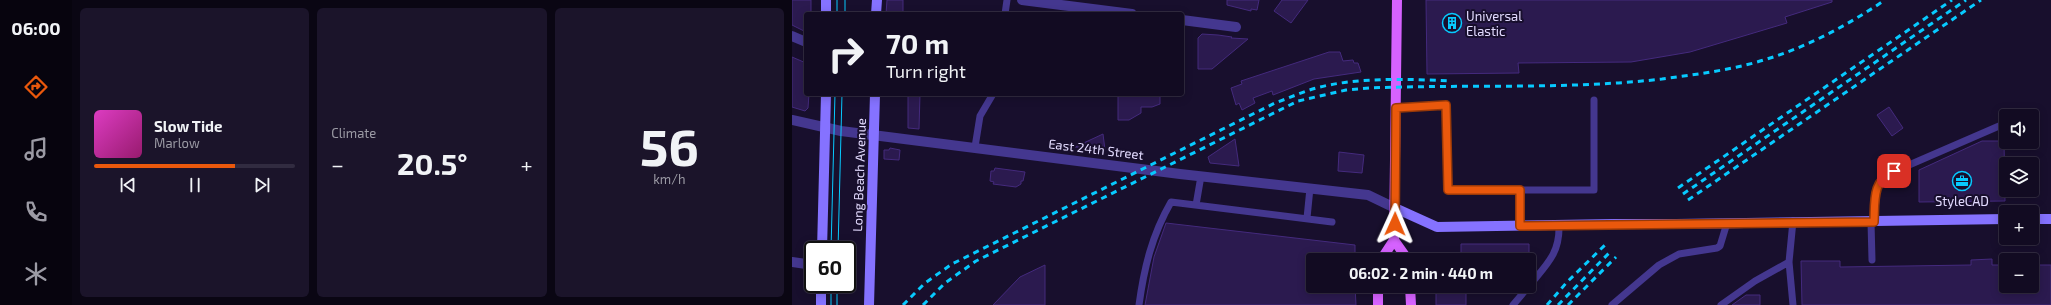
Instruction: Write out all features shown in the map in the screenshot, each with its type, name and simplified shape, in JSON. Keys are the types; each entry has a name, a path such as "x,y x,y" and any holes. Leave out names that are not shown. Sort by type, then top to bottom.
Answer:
{"main road":[{"path":"1386,253 1394,240 1396,108 1398,87 1397,0"},
{"path":"1394,240 1403,253"},
{"path":"1378,293 1378,305"},
{"path":"1410,293 1411,305"}],"street":[{"path":"826,0 826,12"},
{"path":"876,12 877,0"},
{"path":"1022,0 1116,12"},
{"path":"1184,20 1236,27"},
{"path":"792,36 804,41"},
{"path":"822,241 826,96"},
{"name":"Long Beach Avenue","path":"868,305 875,96"},
{"name":"East 24th Street","path":"792,120 826,129 1201,176 1368,195 1395,208"},
{"path":"1395,208 1437,227 1999,219"},
{"path":"2039,219 2051,219"},
{"path":"792,262 804,264"},
{"path":"821,293 821,305"}],"lane":[{"path":"1006,12 1007,0"},
{"path":"975,148 980,116 992,96"},
{"path":"1396,108 1446,105 1448,190 1594,190 1594,100"},
{"path":"1872,260 1873,222 1877,187 1886,175 1999,126"},
{"path":"1196,205 1201,176"},
{"path":"1307,218 1310,188"},
{"path":"1520,190 1520,226"},
{"path":"1139,305 1150,244 1159,222 1171,202 1332,222"},
{"path":"1793,221 1789,262 1793,305"},
{"path":"1612,305 1659,265 1680,254 1717,248 1720,246 1727,223"},
{"path":"1536,278 1554,256 1560,236 1560,225"},
{"path":"1721,305 1755,281 1789,262"},
{"path":"1513,305 1523,293"}],"building":[{"path":"792,0 811,0 811,12 804,12 804,31 792,25"},
{"path":"887,0 903,0 903,12 886,12"},
{"path":"1227,0 1259,0 1257,10 1251,9 1251,11 1227,5"},
{"path":"1282,0 1308,0 1291,23 1274,11"},
{"path":"1426,0 1832,0 1832,2 1785,17 1787,23 1690,52 1631,62 1518,63 1519,73 1427,74"},
{"path":"1202,34 1248,39 1212,69 1198,69 1198,38"},
{"path":"1329,52 1340,52 1343,61 1353,60 1354,63 1358,63 1361,72 1314,79 1273,95 1272,91 1253,98 1255,103 1242,110 1239,103 1236,105 1231,88 1242,84 1241,81"},
{"path":"792,57 804,62 804,96 809,96 808,108 805,111 792,107"},
{"path":"908,96 920,96 919,129 908,128"},
{"path":"1118,96 1160,96 1160,104 1152,107 1141,107 1141,113 1129,120 1118,120"},
{"path":"1889,107 1903,128 1892,136 1877,115"},
{"path":"1103,134 1105,150 1075,147"},
{"path":"1235,139 1239,166 1210,163 1208,157"},
{"name":"StyleCAD","path":"1982,141 1999,141 1999,149 2004,149 2004,157 1999,157 1999,197 2005,197 2005,201 1919,202 1919,170"},
{"path":"890,148 900,150 899,160 884,159 884,150 889,150"},
{"path":"1339,152 1364,155 1362,173 1338,171"},
{"path":"995,168 1025,172 1023,181 1021,181 1021,184 1016,187 993,184 994,182 990,181 991,171 994,171"},
{"path":"1166,223 1355,245 1355,253 1306,253 1306,293 1355,293 1356,305 1145,305 1154,257"},
{"path":"1461,244 1529,244 1529,253 1461,253"},
{"path":"1992,259 1992,265 1999,265 1999,293 2039,293 2039,265 2051,265 2051,305 1802,305 1801,261 1840,261 1840,267 1971,265 1971,260"},
{"path":"1045,265 1045,305 993,305 1020,277"},
{"path":"1436,293 1466,293 1466,305 1436,305"},
{"path":"1746,295 1760,295 1760,305 1732,305"}],"tram line":[{"path":"837,0 837,12"},
{"path":"845,0 845,12"},
{"path":"831,241 835,96"},
{"path":"838,241 842,96"},
{"path":"831,293 831,305"},
{"path":"837,293 837,305"}],"railway":[{"path":"923,305 945,283 976,261 1298,101 1346,90 1369,88 1553,86 1662,79 1715,71 1754,63 1798,48 1828,34 1885,0"},
{"path":"1678,188 1952,0"},
{"path":"1683,194 1966,0"},
{"path":"1688,200 1981,0"},
{"path":"903,305 925,283 952,264 1275,103 1301,93 1332,84 1366,80 1400,79 1451,81"},
{"path":"1547,305 1567,282 1606,244"},
{"path":"1558,305 1611,251"},
{"path":"1568,305 1616,257"}],"place":[{"name":"Universal Elastic","path":"1452,23"},
{"name":"StyleCAD","path":"1962,181"}],"route":[{"path":"1395,224 1396,108 1446,105 1448,190 1520,190 1520,226 1789,221 1874,222 1877,187 1880,180 1894,171"}]}
